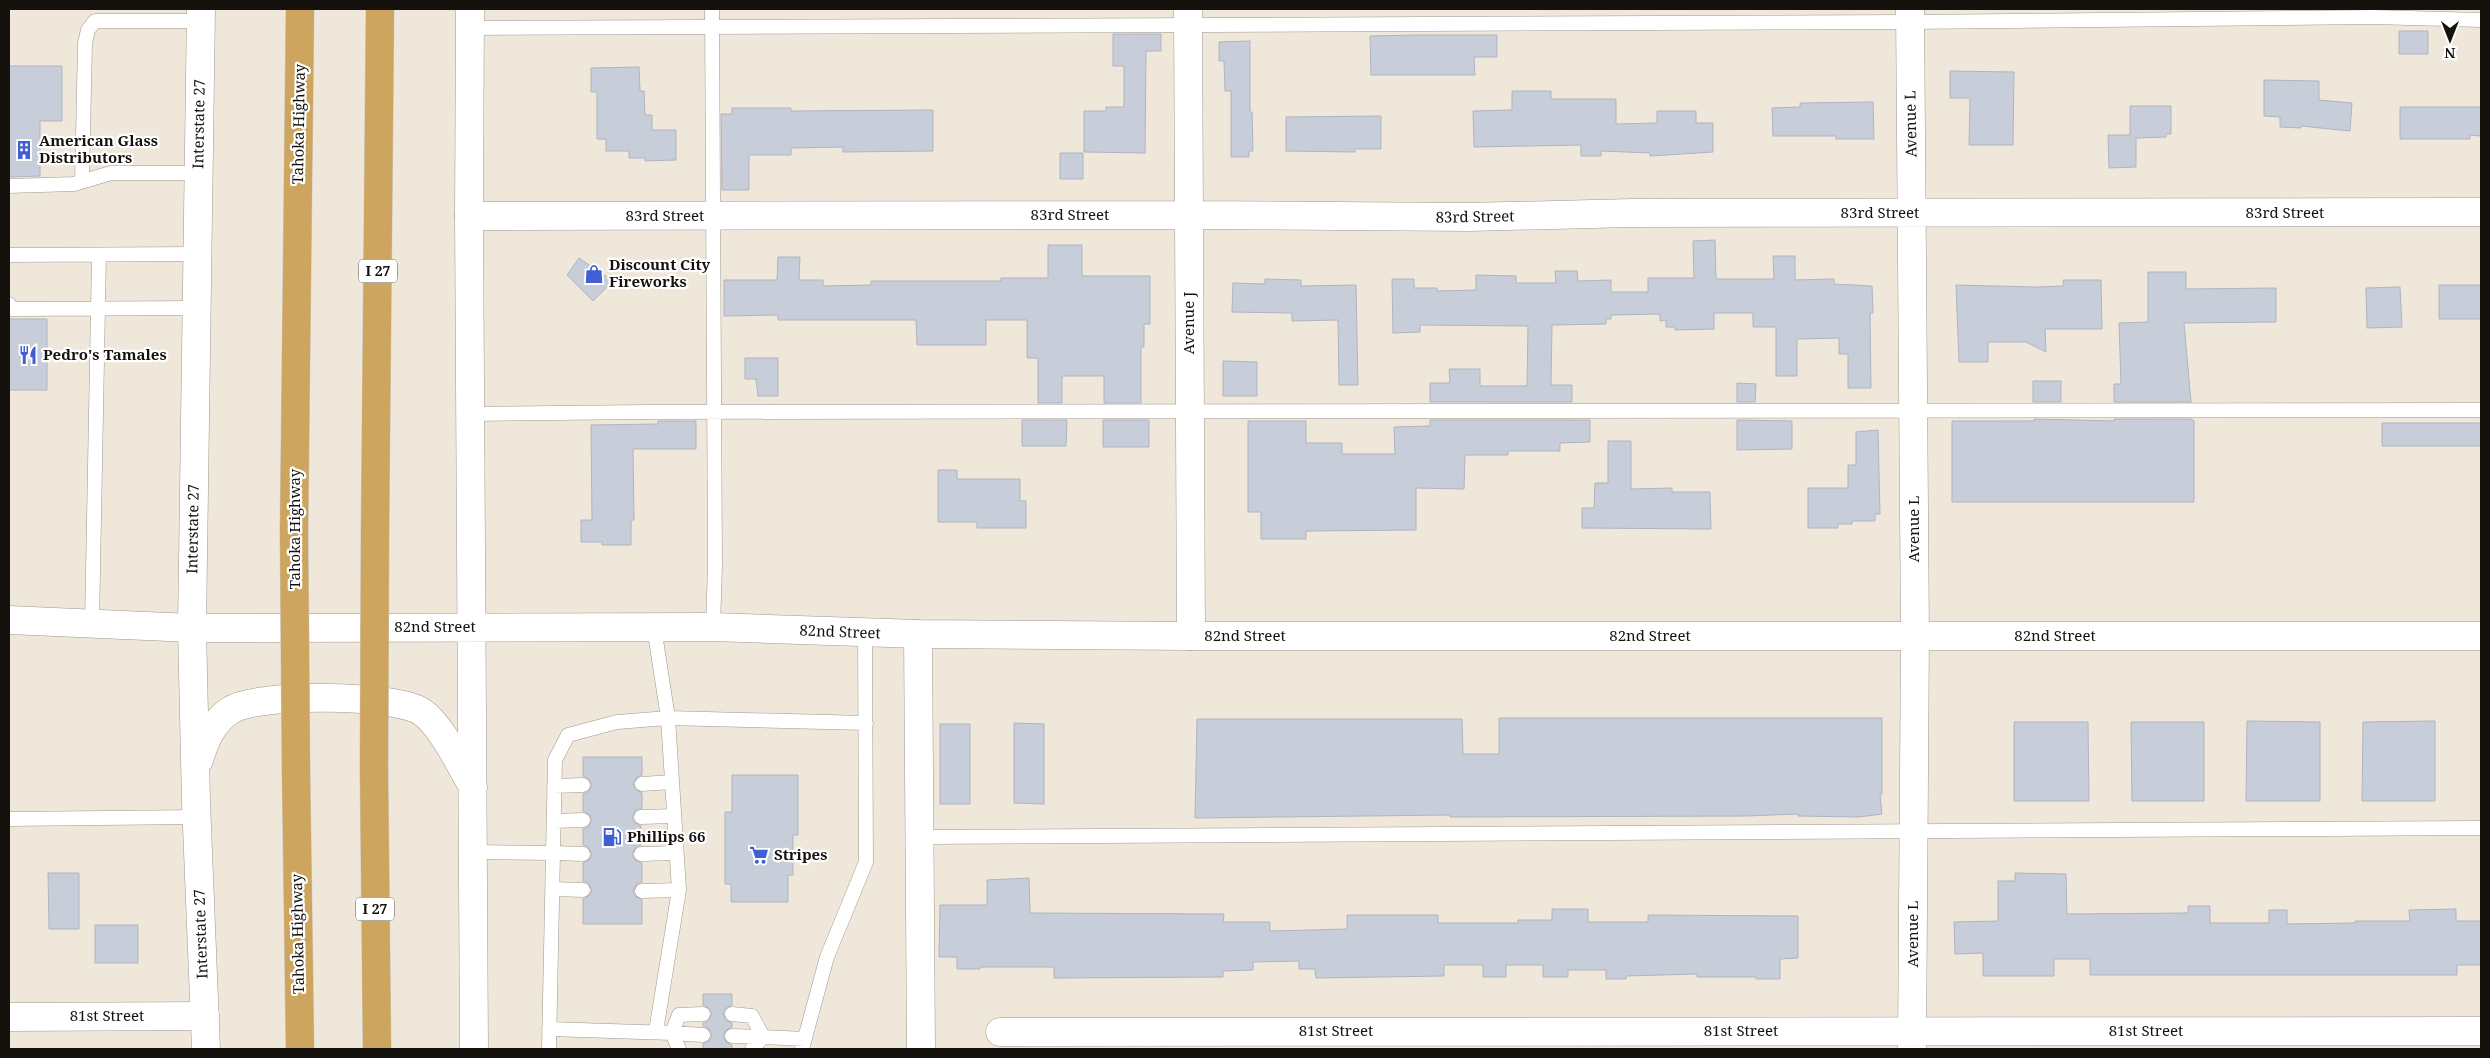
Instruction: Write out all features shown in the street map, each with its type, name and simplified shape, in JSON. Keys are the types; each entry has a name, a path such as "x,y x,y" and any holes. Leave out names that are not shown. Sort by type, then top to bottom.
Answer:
{"highway":[{"name":"Tahoka Highway","path":"300,9 294,532 300,1049"},
{"name":"I 27","path":"377,1049 374,770 380,9"}],"street":[{"name":"Interstate 27","path":"201,15 192,628 195,770 206,1049"},
{"name":"Avenue L","path":"1910,15 1915,636 1912,1040"},
{"name":"Avenue J","path":"1188,16 1191,636"},
{"path":"470,18 469,216 474,1049"},
{"name":"83rd Street","path":"469,216 1188,215 1469,218 1632,214 2481,212"},
{"name":"82nd Street","path":"9,620 192,628 654,627 918,634 1191,636 2481,636"},
{"path":"918,634 921,837 921,1049"},
{"path":"195,770 204,743 215,724 239,706 266,699 350,699 394,702 422,712 436,726 473,788"},
{"name":"81st Street","path":"9,1016 205,1016"},
{"name":"81st Street","path":"1000,1032 1196,1040 1912,1040 2481,1031"}],"lane":[{"path":"712,9 715,565 713,628"},
{"path":"82,181 85,43 88,30 96,21 201,15"},
{"path":"470,18 712,27 1188,16 1910,15 2481,20"},
{"path":"9,186 74,184 111,173 199,173"},
{"path":"92,624 100,254"},
{"path":"9,255 197,254"},
{"path":"9,304 12,309 197,308"},
{"path":"470,414 1189,411 2481,410"},
{"path":"654,627 668,718 678,890 656,1031"},
{"path":"732,1036 763,1037 804,1044 827,957 866,862 865,633"},
{"path":"549,1049 555,760 568,735 617,722 668,718 866,723"},
{"path":"642,784 672,782"},
{"path":"554,786 583,785"},
{"path":"642,817 674,816"},
{"path":"9,819 197,817"},
{"path":"554,821 583,820"},
{"path":"921,837 2481,828"},
{"path":"473,852 583,854"},
{"path":"642,854 676,853"},
{"path":"553,889 583,890"},
{"path":"642,891 678,890"},
{"path":"679,1049 672,1033 679,1015 703,1014"},
{"path":"732,1014 752,1016 763,1037"},
{"path":"549,1029 656,1031 703,1035"},
{"path":"752,1049 763,1037"}],"building":[{"path":"2399,31 2428,31 2428,54 2399,54"},
{"path":"1113,34 1161,34 1161,51 1146,51 1145,153 1084,152 1084,111 1106,111 1106,107 1124,107 1124,66 1113,66"},
{"path":"1497,35 1497,57 1474,57 1475,75 1371,75 1370,36"},
{"path":"1250,41 1250,112 1252,112 1253,151 1249,151 1249,157 1231,157 1231,91 1225,91 1224,61 1219,61 1219,42"},
{"name":"American Glass Distributors","path":"9,66 62,66 62,121 40,121 40,176 9,177"},
{"path":"639,67 640,91 644,91 645,115 652,115 652,130 676,130 676,160 645,161 645,158 629,158 629,151 606,151 606,139 597,139 597,92 591,92 591,68"},
{"path":"1950,71 2014,72 2013,145 1969,145 1970,98 1950,98"},
{"path":"2264,80 2319,81 2319,100 2352,103 2350,131 2301,126 2301,128 2280,127 2280,117 2264,116"},
{"path":"1512,91 1551,91 1551,99 1616,99 1616,124 1657,123 1657,111 1696,111 1696,123 1713,123 1713,152 1650,156 1650,153 1601,151 1601,156 1581,156 1581,145 1474,147 1473,111 1512,110"},
{"path":"1873,102 1874,139 1836,139 1836,136 1773,136 1772,108 1800,107 1800,103"},
{"path":"2130,106 2171,106 2171,134 2166,134 2166,137 2136,138 2136,167 2109,168 2108,135 2130,135"},
{"path":"2400,107 2481,107 2481,136 2470,135 2470,139 2400,139"},
{"path":"732,108 791,108 791,111 933,110 933,151 843,152 843,147 791,148 791,155 749,155 749,190 722,190 721,114 732,114"},
{"path":"1381,116 1381,149 1355,149 1355,152 1286,151 1286,117"},
{"path":"1060,153 1083,153 1083,179 1060,179"},
{"path":"1715,240 1716,279 1774,279 1773,256 1795,256 1795,280 1834,279 1834,284 1872,286 1873,313 1870,313 1871,388 1848,388 1848,354 1839,354 1839,338 1797,339 1797,376 1776,376 1776,327 1753,327 1753,313 1714,313 1714,329 1675,330 1675,327 1666,327 1666,320 1660,321 1660,314 1611,315 1611,319 1606,319 1606,324 1552,325 1551,385 1572,385 1572,402 1430,402 1430,383 1450,383 1449,369 1480,369 1480,386 1527,386 1528,326 1420,325 1420,332 1393,333 1392,279 1414,279 1414,288 1437,288 1437,291 1476,290 1476,275 1516,276 1516,283 1556,283 1555,271 1577,271 1578,281 1611,280 1611,292 1648,292 1648,278 1694,278 1693,241"},
{"path":"1048,245 1082,245 1082,276 1150,276 1150,324 1144,324 1144,347 1141,347 1141,403 1104,403 1104,376 1062,376 1062,403 1038,403 1038,358 1027,358 1027,320 986,320 986,345 917,345 916,320 778,320 778,315 724,316 724,280 777,280 778,257 800,257 799,280 823,280 823,286 871,285 871,281 1001,281 1001,278 1048,278"},
{"path":"579,258 613,281 593,301 567,275"},
{"path":"2148,272 2186,272 2186,289 2276,288 2276,322 2184,323 2191,402 2114,402 2114,384 2121,384 2119,323 2148,322"},
{"path":"1265,279 1301,280 1301,286 1356,285 1358,385 1339,385 1338,320 1292,321 1292,313 1232,312 1233,283 1265,284"},
{"path":"2063,280 2101,280 2102,329 2045,329 2046,352 2026,342 1988,342 1988,362 1959,362 1956,285 2064,286"},
{"path":"2439,285 2481,285 2481,319 2439,319"},
{"path":"2400,287 2402,327 2367,328 2366,288"},
{"name":"Pedro's Tamales","path":"9,319 47,319 47,390 9,390"},
{"path":"745,358 778,358 778,396 758,396 756,379 745,379"},
{"path":"1223,361 1257,362 1257,396 1223,396"},
{"path":"2033,381 2061,381 2061,402 2033,402"},
{"path":"1737,383 1756,384 1755,402 1737,402"},
{"path":"2034,419 2114,421 2114,419 2191,419 2194,421 2194,502 1952,502 1952,421 2034,421"},
{"path":"1022,420 1067,420 1066,446 1022,446"},
{"path":"1103,420 1149,420 1149,447 1103,447"},
{"path":"1430,420 1590,420 1590,442 1560,443 1560,451 1508,451 1508,455 1465,455 1464,489 1416,488 1416,530 1306,531 1306,539 1261,539 1261,512 1248,512 1248,421 1306,421 1306,443 1342,443 1342,454 1395,454 1394,427 1430,426"},
{"path":"1737,420 1792,421 1792,449 1737,450"},
{"path":"658,421 696,421 696,449 633,449 634,520 631,520 631,545 602,545 602,542 581,542 581,520 592,520 591,425 658,424"},
{"path":"2382,423 2481,423 2481,446 2382,446"},
{"path":"1878,430 1880,514 1875,514 1875,521 1852,521 1852,524 1838,524 1838,528 1808,528 1808,488 1848,488 1848,465 1856,465 1856,432"},
{"path":"1608,441 1631,441 1631,489 1672,488 1672,492 1710,492 1711,529 1582,528 1582,508 1594,508 1595,483 1608,483"},
{"path":"938,470 957,470 957,479 1020,479 1020,501 1026,501 1026,528 977,528 977,522 938,522"},
{"path":"1499,718 1882,718 1882,794 1880,794 1882,814 1859,817 1798,816 1798,814 1747,816 1450,817 1450,815 1195,818 1197,719 1462,719 1463,754 1499,754"},
{"path":"2247,721 2320,722 2320,801 2246,801"},
{"path":"2435,721 2435,801 2362,801 2363,722"},
{"path":"2014,722 2088,722 2089,801 2014,801"},
{"path":"2131,722 2204,722 2204,801 2132,801"},
{"path":"1014,723 1044,724 1044,804 1014,803"},
{"path":"940,724 970,724 970,804 940,804"},
{"name":"Phillips 66","path":"583,757 642,757 642,775 637,777 633,784 635,789 642,793 642,808 636,810 632,817 634,822 641,826 641,845 636,847 632,854 634,859 642,863 642,882 637,884 633,891 635,896 642,900 642,924 583,924 583,899 590,895 592,890 588,883 583,881 583,863 590,859 592,854 588,847 583,845 583,829 588,827 592,820 590,815 583,811 583,794 588,792 592,785 590,780 583,776"},
{"name":"Stripes","path":"732,775 798,775 798,835 793,835 793,875 788,875 788,902 731,902 731,884 725,884 725,812 732,812"},
{"path":"48,873 79,873 79,929 49,929"},
{"path":"2015,873 2066,874 2067,914 2188,913 2188,906 2210,906 2210,923 2269,923 2269,910 2287,910 2287,924 2410,921 2409,910 2456,909 2456,921 2481,921 2481,965 2457,965 2457,975 2090,975 2090,959 2054,959 2054,976 1983,976 1983,953 1955,954 1954,922 1998,921 1998,881 2015,881"},
{"path":"1029,878 1030,913 1224,914 1223,922 1270,922 1270,931 1347,929 1347,915 1438,915 1438,923 1518,923 1518,920 1552,920 1552,909 1588,909 1588,922 1648,922 1648,915 1798,916 1798,958 1780,959 1780,979 1697,977 1697,974 1626,976 1626,979 1606,979 1606,970 1568,970 1568,977 1543,977 1543,965 1506,965 1506,977 1483,977 1483,965 1444,965 1444,976 1316,978 1315,969 1299,969 1299,961 1253,962 1253,970 1223,971 1223,977 1054,978 1054,967 980,967 980,969 957,969 957,957 939,957 940,905 987,905 987,880"},
{"path":"95,925 138,925 138,963 95,963"},
{"path":"703,994 732,994 732,1005 725,1009 723,1014 727,1021 732,1023 732,1027 725,1031 723,1036 727,1043 732,1045 732,1049 703,1049 703,1044 710,1040 712,1035 708,1028 703,1026 703,1023 708,1021 712,1014 710,1009 703,1005"}],"place":[{"name":"American Glass Distributors","path":"24,150"},
{"name":"Discount City Fireworks","path":"594,274"},
{"name":"Pedro's Tamales","path":"28,355"},
{"name":"Phillips 66","path":"612,837"},
{"name":"Stripes","path":"759,855"}]}
